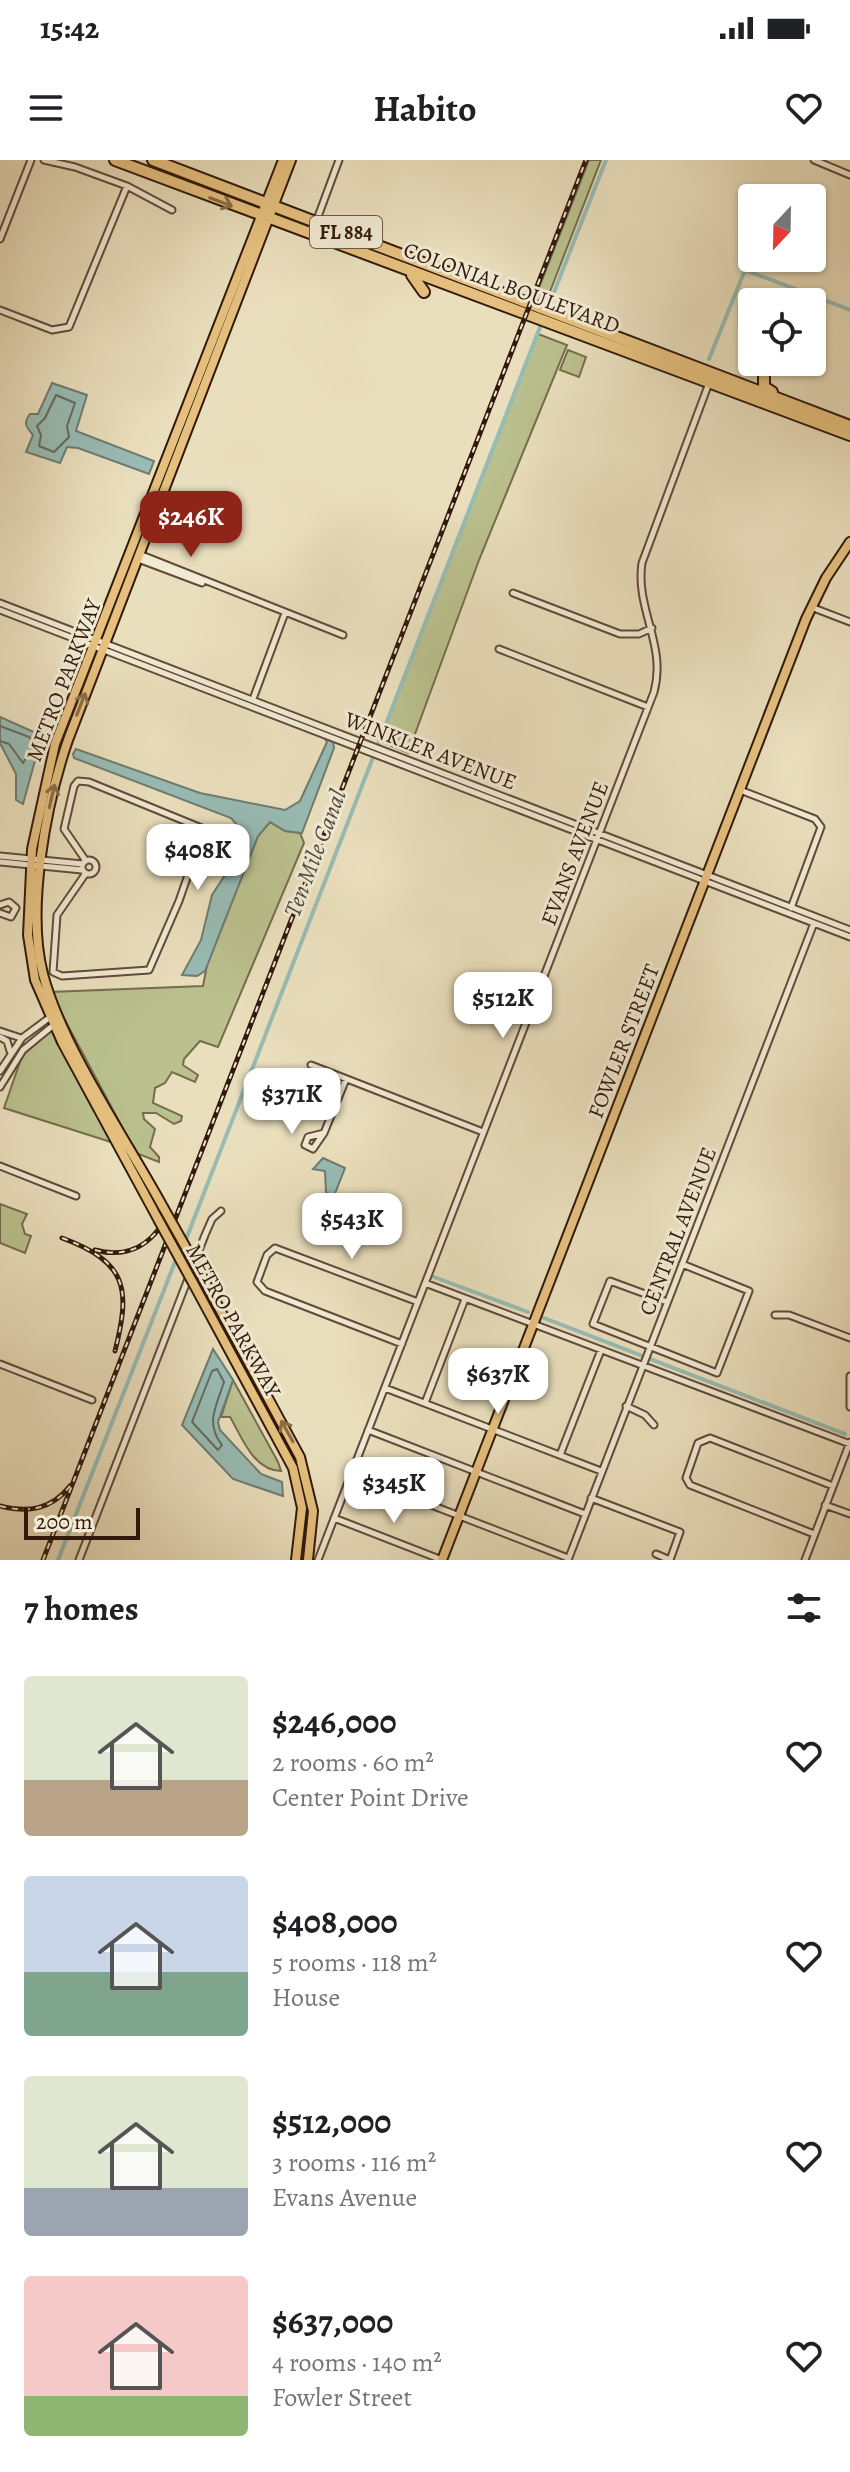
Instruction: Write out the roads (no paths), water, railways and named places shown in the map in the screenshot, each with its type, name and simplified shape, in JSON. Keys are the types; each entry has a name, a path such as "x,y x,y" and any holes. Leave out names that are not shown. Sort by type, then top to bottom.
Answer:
{"highway":[{"name":"COLONIAL BOULEVARD","path":"115,160 431,279 538,313 711,379 850,426"},
{"name":"COLONIAL BOULEVARD","path":"153,160 437,267 538,313"},
{"path":"359,252 423,272 437,267"},
{"path":"407,270 424,292"},
{"path":"431,279 440,275 481,286"},
{"name":"COLONIAL BOULEVARD","path":"552,318 597,339 631,345 850,435"},
{"path":"764,377 765,389 798,407"}],"main road":[{"name":"METRO PARKWAY","path":"283,160 265,218 138,556 50,761 31,862 28,949 35,980 122,1152 293,1468 302,1508 296,1560"},
{"name":"METRO PARKWAY","path":"270,204 291,160"},
{"name":"METRO PARKWAY","path":"265,218 99,644 56,779 42,863 38,944 55,1019 135,1156 300,1457 313,1511 308,1560"},
{"name":"FOWLER STREET","path":"442,1560 811,607 850,542"}],"street":[{"path":"0,239 31,160"},
{"path":"44,160 75,167 127,186 172,210"},
{"path":"316,222 339,160"},
{"path":"814,160 850,175"},
{"path":"0,310 52,330 69,327 127,186"},
{"name":"EVANS AVENUE","path":"318,1560 648,707 658,667 652,628 641,590 642,563 711,379"},
{"path":"138,556 343,635"},
{"path":"513,593 620,634 639,634 652,628"},
{"name":"WINKLER AVENUE","path":"0,603 221,694 706,878 850,937"},
{"path":"811,607 850,622"},
{"name":"WINKLER AVENUE","path":"0,610 253,698 387,749 597,836"},
{"path":"221,694 245,701 253,698 285,613"},
{"path":"499,649 648,707"},
{"path":"292,721 312,721"},
{"path":"78,781 198,824 205,832 155,963 145,971 62,976 53,972 57,915 84,867 64,829 74,786 78,781"},
{"path":"740,790 811,817 821,827 791,908"},
{"path":"0,856 31,862"},
{"path":"0,862 84,867"},
{"name":"WINKLER AVENUE","path":"706,878 850,930"},
{"path":"0,905 9,902 16,908 11,917 0,913"},
{"path":"814,923 823,920"},
{"name":"CENTRAL AVENUE","path":"568,1559 814,923"},
{"path":"0,1071 22,1038 55,1019"},
{"path":"0,1087 23,1050 55,1019"},
{"path":"10,1052 3,1036 22,1038"},
{"path":"311,1065 483,1132"},
{"path":"324,1133 346,1079"},
{"path":"0,1166 76,1196"},
{"path":"79,1560 205,1235 212,1219 221,1211"},
{"path":"402,1344 259,1287 257,1282 267,1255 275,1248 418,1302"},
{"path":"667,1302 612,1281 593,1322 596,1327 648,1350 714,1373 720,1370 749,1291 682,1264"},
{"path":"425,1283 850,1444 805,1560"},
{"path":"425,1403 465,1299"},
{"path":"775,1315 789,1315 850,1338"},
{"path":"560,1455 601,1350"},
{"path":"0,1364 92,1400"},
{"path":"850,1376 850,1407"},
{"path":"385,1388 601,1471"},
{"path":"626,1406 648,1417 654,1425"},
{"path":"368,1430 585,1514"},
{"path":"814,1534 690,1485 687,1473 698,1443 710,1438 833,1486"},
{"path":"351,1474 568,1559"},
{"path":"591,1498 680,1532 670,1560 656,1554"},
{"path":"825,1505 850,1514"},
{"path":"334,1518 442,1560"}],"water":[{"path":"52,383 87,395 76,431 154,461 149,474 78,448 67,447 60,463 26,452 33,435 26,422 30,414 38,414"},
{"path":"0,717 47,738 47,745 36,757 23,804 16,800 16,774 0,743"},
{"path":"324,738 333,741 334,748 302,833 285,831 270,822 258,836 205,971 197,976 182,975 201,940 212,895 229,869 238,826 231,818 74,758 73,754 76,749 200,793 285,810 300,801 327,742"},
{"path":"323,1158 345,1168 334,1196 326,1193 325,1171 313,1169"},
{"path":"213,1349 233,1380 218,1422 220,1430 261,1474 282,1482 283,1496 233,1479 182,1425"}],"waterway":[{"name":"Ten Mile Canal","path":"547,310 606,160"},
{"path":"709,359 745,270 850,310"},
{"name":"Ten Mile Canal","path":"185,1242 542,322"},
{"name":"Ten Mile Canal","path":"58,1560 177,1257"},
{"path":"434,1277 528,1312"},
{"path":"544,1318 845,1434"}],"railway":[{"path":"43,1560 586,160"},
{"path":"95,1250 119,1252 139,1247 155,1234 168,1214"},
{"path":"62,1238 100,1257 119,1280 123,1310 115,1351"},
{"path":"0,1506 38,1508 55,1500 70,1486"}]}
